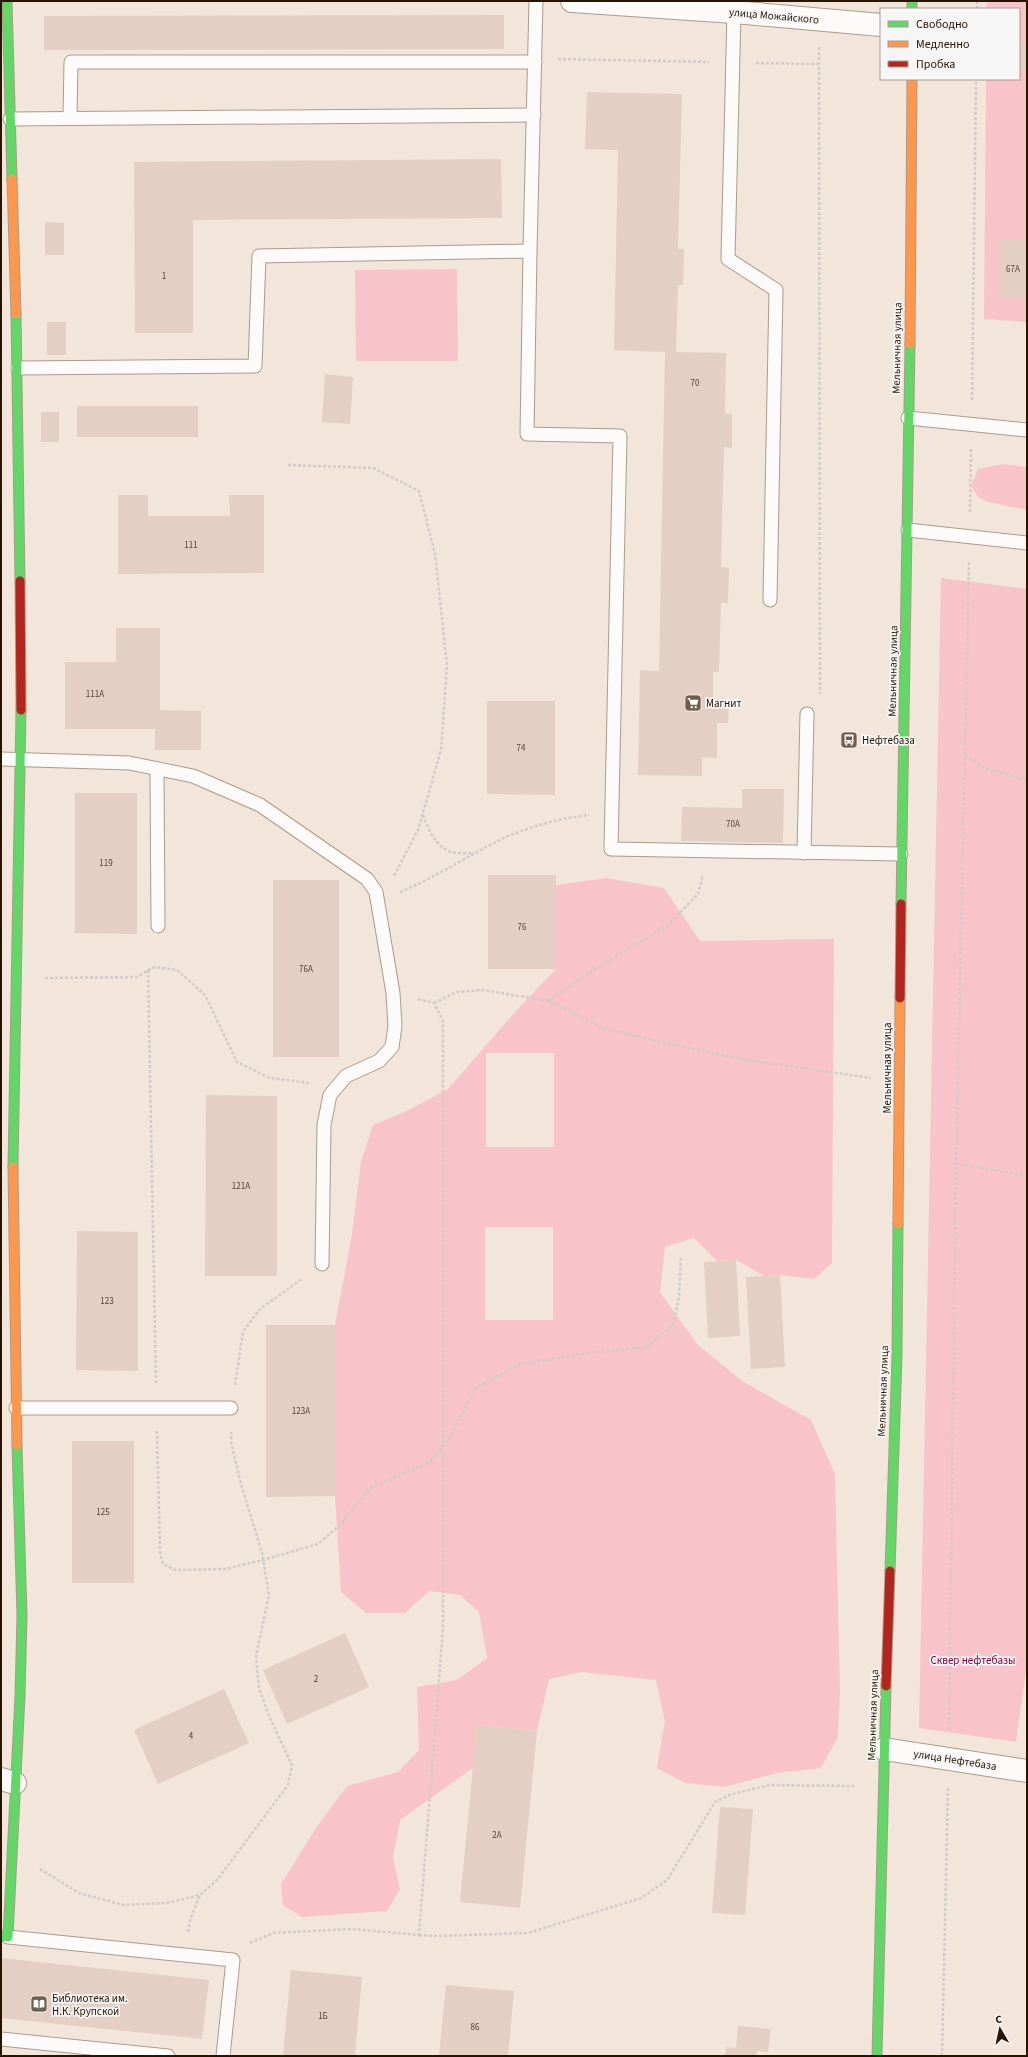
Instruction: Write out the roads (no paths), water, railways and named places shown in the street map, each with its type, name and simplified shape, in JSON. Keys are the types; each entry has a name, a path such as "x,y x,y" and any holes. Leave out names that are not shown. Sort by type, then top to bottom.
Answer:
{"main road":[{"path":"4,1936 13,1835 8,1781 20,1696 22,1616 7,1140 17,978 22,759 18,368 7,1"},
{"name":"Мельничная улица","path":"877,2056 884,1749 897,1356 901,854 908,530 912,80"}],"street":[{"name":"улица Можайского","path":"572,1 734,12 880,25"},
{"name":"улица Нефтебаза","path":"884,1749 1027,1771"}],"lane":[{"path":"536,1 527,434 620,436 611,848 901,854"},
{"path":"734,12 728,259 776,290 770,600"},
{"path":"70,118 70,62 535,60"},
{"path":"10,119 534,114"},
{"path":"18,368 255,366 259,256 530,251"},
{"path":"908,418 1027,430"},
{"path":"908,530 1027,543"},
{"path":"804,853 807,714"},
{"path":"1,759 129,763 192,776 260,805 367,879 377,896 392,993 395,1026 392,1047 379,1061 346,1076 330,1095 324,1125 322,1264"},
{"path":"157,769 158,926"},
{"path":"16,1408 231,1408"},
{"path":"4,1936 233,1960 223,2056"},
{"path":"1,2038 168,2056"}],"place":[{"name":"Магнит","path":"693,703"},
{"name":"Нефтебаза","path":"849,740"},
{"name":"Библиотека им. Н.К. Крупской","path":"39,2004"}],"park label":[{"name":"Сквер нефтебазы","path":"973,1660"}]}
